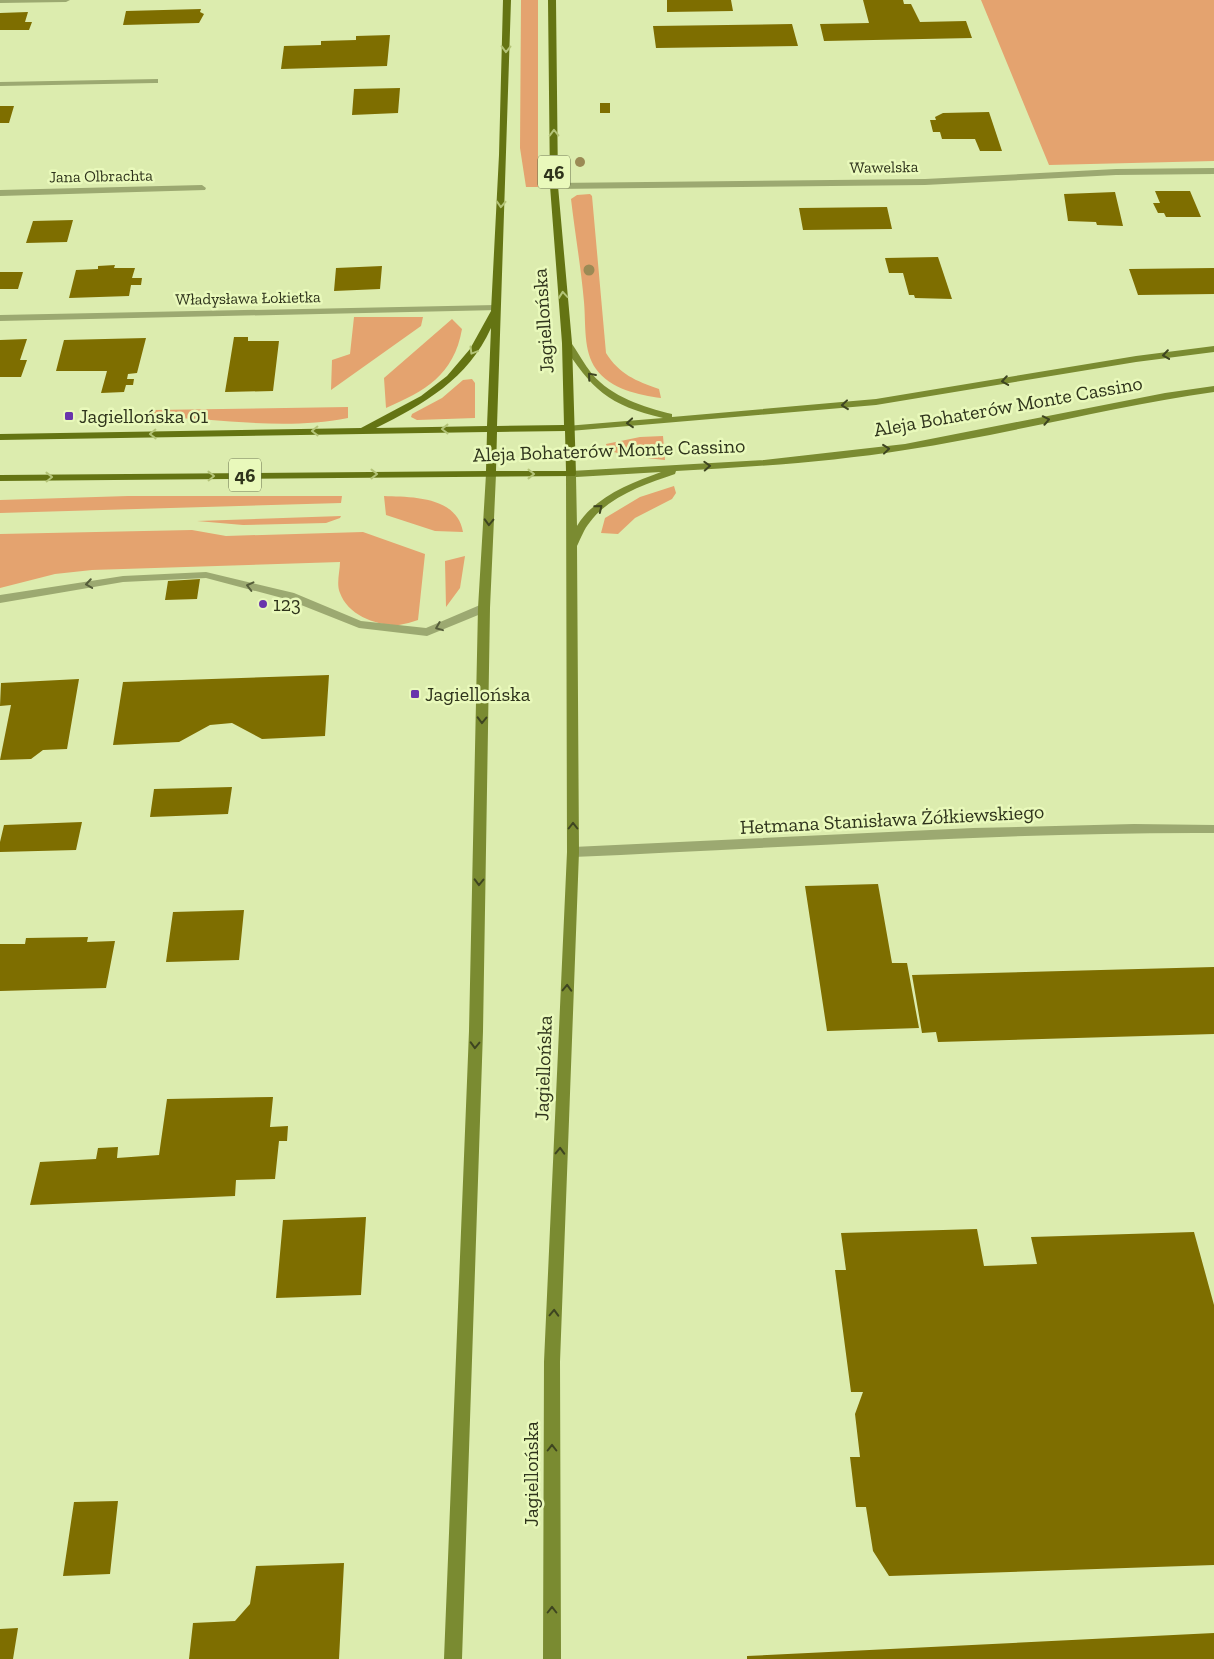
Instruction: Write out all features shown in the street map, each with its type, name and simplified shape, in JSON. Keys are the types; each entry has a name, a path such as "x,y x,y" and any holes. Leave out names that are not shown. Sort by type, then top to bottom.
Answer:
{"main road":[{"name":"Jagiellońska","path":"491,474 507,0"},
{"name":"Jagiellońska","path":"552,0 554,186 567,343 571,474"},
{"path":"364,430 412,405 455,376 473,353 496,308"},
{"name":"Aleja Bohaterów Monte Cassino","path":"0,437 570,428"},
{"name":"Aleja Bohaterów Monte Cassino","path":"0,478 571,474"}],"street":[{"path":"0,1 66,0"},
{"path":"0,84 155,81"},
{"name":"Wawelska","path":"554,186 925,182 1116,172 1214,171"},
{"name":"Jana Olbrachta","path":"0,193 202,188"},
{"name":"Władysława Łokietka","path":"0,318 496,308"},
{"path":"567,343 590,377 610,395 652,413 680,418"},
{"name":"Aleja Bohaterów Monte Cassino","path":"570,428 876,402 1136,359 1214,349"},
{"name":"Aleja Bohaterów Monte Cassino","path":"571,474 764,463 905,447 1166,396 1214,389"},
{"path":"571,548 587,518 614,496 652,478 689,466"},
{"name":"Jagiellońska","path":"453,1659 475,1041 484,608 491,474"},
{"name":"Jagiellońska","path":"552,1659 552,1362 573,852 571,474"},
{"path":"0,599 123,579 206,575 290,596 359,624 427,632 484,608"},
{"name":"Hetmana Stanisława Żółkiewskiego","path":"573,852 707,848 1057,829 1214,829"}],"shaded area":[{"path":"521,0 538,0 538,187 526,187 520,148"},
{"path":"981,0 1214,0 1214,161 1049,165"},
{"path":"590,194 592,196 606,353 622,372 659,389 661,398 634,393 609,382 596,369 589,354 571,199 577,195"},
{"path":"354,317 423,317 421,326 331,390 332,360 350,354"},
{"path":"452,319 462,329 458,345 445,370 425,388 386,408 384,378"},
{"path":"472,379 475,383 475,418 417,420 411,417 412,414 442,398 463,380"},
{"path":"348,407 348,418 323,422 275,424 153,417 154,410"},
{"path":"663,436 665,460 628,456 607,450 606,444 640,437"},
{"path":"674,486 676,493 672,499 635,518 618,534 601,533 605,518 640,497"},
{"path":"128,496 342,496 341,503 0,513 0,500"},
{"path":"384,496 419,498 442,505 452,511 459,520 463,532 435,531 386,515"},
{"path":"341,516 326,523 243,525 197,521"},
{"path":"192,530 226,536 363,532 425,554 418,620 399,625 381,624 356,613 344,601 340,593 338,582 340,562 92,570 55,574 0,588 0,534"},
{"path":"465,556 460,588 446,607 445,561"}],"building":[{"path":"667,0 731,0 733,11 667,12"},
{"path":"863,0 903,0 904,4 911,4 920,22 966,21 972,38 824,41 820,24 869,23"},
{"path":"201,9 200,12 204,14 199,23 123,25 126,11"},
{"path":"28,12 25,22 32,22 29,30 0,30 0,13"},
{"path":"792,24 798,46 656,48 653,26"},
{"path":"390,35 387,66 281,69 284,46 321,45 321,41 356,40 356,36"},
{"path":"400,88 398,113 352,115 354,89"},
{"path":"600,103 610,103 610,113 600,113"},
{"path":"0,106 14,106 9,123 0,123"},
{"path":"989,112 1002,151 980,151 975,139 942,139 940,132 933,132 930,120 936,120 935,117 943,113"},
{"path":"1155,191 1190,191 1201,217 1166,217 1164,213 1158,213 1153,203 1160,203"},
{"path":"1115,192 1123,226 1097,225 1096,222 1068,221 1064,194"},
{"path":"887,207 892,229 803,230 799,208"},
{"path":"73,220 67,242 26,243 33,221"},
{"path":"938,257 952,299 915,298 914,295 909,295 903,273 889,273 885,258"},
{"path":"115,265 114,268 135,268 132,278 142,278 141,285 131,285 129,296 69,298 76,270 98,269 98,266"},
{"path":"382,266 380,289 334,291 336,268"},
{"path":"1214,268 1214,294 1138,295 1129,269"},
{"path":"0,272 23,272 18,289 0,289"},
{"path":"234,337 248,337 248,341 279,341 273,391 225,392"},
{"path":"146,338 137,373 128,374 127,379 134,379 133,385 126,385 124,392 101,393 107,371 56,371 64,340"},
{"path":"27,339 20,360 27,360 21,377 0,377 0,340"},
{"path":"200,579 197,599 165,600 168,581"},
{"path":"329,675 325,736 262,739 232,723 210,725 179,742 113,745 123,682"},
{"path":"79,679 67,749 43,750 31,759 0,760 11,705 0,706 1,683"},
{"path":"232,787 228,814 150,817 154,789"},
{"path":"82,822 76,850 0,852 4,825"},
{"path":"878,884 892,963 907,963 919,1028 827,1031 805,886"},
{"path":"244,910 239,960 166,962 173,912"},
{"path":"88,937 87,942 115,941 106,988 0,991 0,944 25,944 26,938"},
{"path":"1214,967 1214,1034 938,1042 936,1032 922,1033 912,975"},
{"path":"273,1097 270,1127 288,1126 287,1141 279,1141 275,1179 236,1180 235,1196 30,1205 40,1162 96,1159 98,1148 118,1147 117,1158 159,1155 167,1099"},
{"path":"366,1217 361,1295 276,1298 283,1220"},
{"path":"977,1229 984,1266 1037,1264 1031,1237 1194,1232 1214,1305 1214,1565 889,1576 873,1551 866,1507 856,1507 850,1457 860,1457 855,1414 863,1392 851,1392 835,1270 846,1270 841,1233"},
{"path":"118,1501 110,1574 63,1576 74,1502"},
{"path":"344,1563 339,1659 189,1659 193,1623 235,1621 250,1604 256,1566"},
{"path":"18,1628 13,1659 0,1659 0,1629"},
{"path":"1214,1633 1214,1659 747,1659 747,1656"}],"place":[{"name":"Jagiellońska 01","path":"69,416"},
{"name":"123","path":"263,604"},
{"name":"Jagiellońska","path":"415,694"}]}
